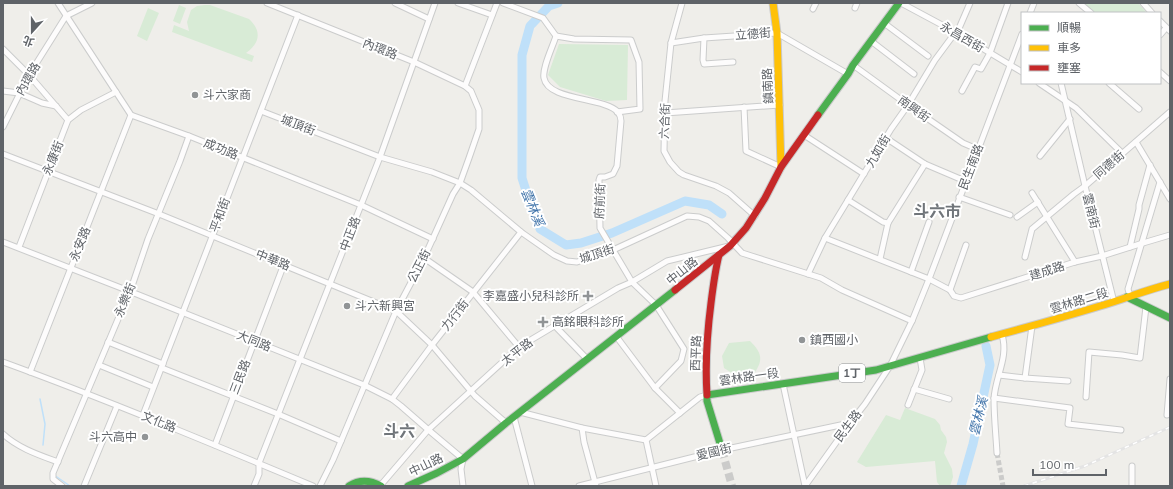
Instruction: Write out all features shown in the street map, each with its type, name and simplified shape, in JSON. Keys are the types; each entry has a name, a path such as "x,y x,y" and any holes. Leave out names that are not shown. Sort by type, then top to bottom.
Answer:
{"street":[{"path":"58,3 131,115"},
{"path":"66,16 92,3"},
{"name":"內環路","path":"267,3 414,62 465,86"},
{"path":"395,3 429,19"},
{"name":"中正路","path":"254,486 259,474 258,463 380,157 435,3"},
{"path":"458,3 492,15"},
{"path":"465,86 497,3"},
{"path":"504,3 543,18 556,36 574,39 631,40 639,62 640,110 617,112 608,106 555,91 547,84 544,78 545,69 556,36"},
{"name":"六合街","path":"682,3 672,43 665,113 664,151 670,162 679,172 704,181 729,193 755,216"},
{"name":"鎮南路","path":"773,3 777,33 781,167"},
{"path":"812,9 816,3"},
{"name":"中山路","path":"408,486 463,459 506,423 731,245 755,216 781,167 853,65 900,3"},
{"name":"永昌西街","path":"900,3 957,33 1021,71"},
{"name":"九如街","path":"808,274 825,238 886,138 935,60 952,37 957,33 970,3"},
{"path":"962,91 975,67 981,69 990,53 1008,3"},
{"path":"1079,3 1090,12"},
{"path":"1143,3 1151,12"},
{"name":"平和街","path":"143,415 298,15"},
{"name":"內環路","path":"3,127 29,75 66,16"},
{"path":"1161,22 1168,30"},
{"path":"884,23 928,56"},
{"name":"立德街","path":"672,43 704,38 777,33 848,74"},
{"name":"民生南路","path":"890,366 912,321 929,279 977,149 1021,37"},
{"path":"704,38 704,64 733,62"},
{"path":"871,41 914,74"},
{"path":"3,49 29,75 68,120 81,110 116,92"},
{"name":"南興街","path":"853,65 964,143 977,149"},
{"path":"1161,73 1170,81"},
{"path":"1040,84 1076,108 1122,153"},
{"name":"雲南街","path":"1061,84 1114,302"},
{"path":"1110,84 1139,109"},
{"name":"公正街","path":"320,486 341,441 396,310 424,258 453,194 460,183 479,129 479,110 471,91 465,86"},
{"path":"3,91 19,93 42,103 56,106"},
{"path":"665,113 780,105"},
{"path":"744,107 746,151 781,167"},
{"name":"城頂街","path":"261,111 380,157 432,172 460,183 472,190 521,232 554,255 567,261 577,262 612,250 687,216 699,217 709,221 731,245 742,254 821,278 842,290 912,321"},
{"name":"府前街","path":"617,112 621,121 617,166 613,174 600,177 599,180 600,228 632,282 656,305 684,349 681,361 655,388"},
{"name":"同德街","path":"1025,256 1032,229 1085,186 1170,112"},
{"name":"成功路","path":"131,115 189,136 361,206 432,239"},
{"name":"永安路","path":"30,372 131,115"},
{"name":"永康街","path":"19,247 68,120"},
{"path":"1040,156 1070,120"},
{"path":"804,135 864,174"},
{"name":"永樂街","path":"62,486 53,479 54,473 129,291 189,136"},
{"path":"886,138 925,164 965,181"},
{"path":"1136,142 1170,199"},
{"name":"中華路","path":"3,154 159,214 396,310 432,345 471,391 506,423"},
{"path":"880,260 888,223 925,164"},
{"path":"1130,247 1139,204 1150,165"},
{"path":"1160,182 1128,289 1128,296 1146,307 1170,318"},
{"path":"1032,193 1075,262"},
{"path":"959,197 1010,215"},
{"path":"848,200 882,222 888,223"},
{"path":"1017,217 1038,202"},
{"path":"911,272 929,222"},
{"name":"力行街","path":"392,399 432,345 521,232"},
{"name":"建成路","path":"929,279 950,290 954,296 961,298 1075,262 1102,256 1143,242 1170,235"},
{"path":"825,238 929,279"},
{"name":"大同路","path":"3,242 19,247 364,385 392,399 463,459"},
{"name":"太平路","path":"380,486 428,430 519,347 618,288 632,282 667,261 731,245"},
{"path":"950,290 966,245"},
{"name":"西平路","path":"719,255 714,271 707,336 706,382 707,401 722,450"},
{"path":"424,258 473,292 519,347"},
{"name":"三民路","path":"215,445 284,264"},
{"name":"雲林路二段","path":"994,337 1059,319 1114,302 1143,291 1170,284"},
{"path":"1086,397 1089,352 1140,358 1146,307"},
{"path":"555,326 587,359"},
{"path":"1024,378 1032,326"},
{"path":"997,453 994,398 1004,354 1004,342 1002,335"},
{"path":"616,336 655,388 680,413"},
{"name":"雲林路一段","path":"646,440 700,397 869,371 994,337"},
{"path":"108,342 341,441"},
{"path":"908,405 922,370 920,358"},
{"name":"文化路","path":"3,362 143,415 312,486"},
{"path":"99,365 153,387"},
{"name":"民生路","path":"805,486 865,404 890,366"},
{"path":"999,375 1068,381"},
{"path":"1167,415 1170,379"},
{"path":"783,384 805,486"},
{"path":"914,389 949,399"},
{"path":"994,398 1070,408 1068,424 1121,430"},
{"path":"84,486 117,406"},
{"path":"532,486 517,415 646,440 656,486"},
{"name":"愛國街","path":"579,486 595,484 651,467 722,450 850,423"},
{"path":"582,428 584,442 595,484"},
{"path":"3,434 12,442 58,462"},
{"path":"463,459 461,469 463,486"},
{"path":"1132,466 1132,486"},
{"path":"349,486 360,480 366,480 373,481 380,486"}],"green space":[{"path":"1080,3 1138,3 1146,12 1091,12"},
{"path":"179,5 186,8 180,24 173,21"},
{"path":"210,5 249,19 253,23 258,37 251,49 246,53 254,56 252,62 172,32 174,25 189,31 187,22 191,10 197,6"},
{"path":"148,8 159,13 147,41 137,36"},
{"path":"559,44 628,45 627,100 606,101 560,87 548,75"},
{"path":"750,341 757,349 760,357 759,365 753,375 735,375 724,368 722,356 729,343"},
{"path":"905,408 935,419 940,425 947,442 944,453 952,469 953,477 950,486 940,486 937,482 935,461 866,467 857,462 886,415 900,420"}],"waterway":[{"name":"雲林溪","path":"558,3 549,6 530,26 522,55 522,178 540,229 566,245 581,243 612,233 685,201 709,205 722,214"},
{"name":"雲林溪","path":"961,486 973,444 990,365 986,346"},
{"path":"40,399 45,424 43,445"},
{"path":"54,475 70,486"}],"tunnel":[{"path":"722,450 732,486"},
{"path":"997,453 1003,486"}],"railway":[{"path":"1024,486 1085,466 1170,427"}],"traffic: fast":[{"path":"818,115 899,3"},
{"path":"408,486 463,459 506,423 675,290"},
{"path":"1127,297 1170,318"},
{"path":"722,450 707,401 707,395 876,370 991,337"},
{"path":"349,486 361,481 373,482 381,486"}],"traffic: slow":[{"path":"773,3 777,33 781,167"},
{"path":"991,337 1046,322 1170,284"}],"traffic: jam":[{"path":"675,290 730,246 746,228 765,198 781,167 818,115"},
{"path":"707,395 706,360 708,326 713,285 719,255"}],"place":[{"name":"斗六家商","path":"195,95"},
{"name":"李嘉盛小兒科診所","path":"588,296"},
{"name":"斗六新興宮","path":"347,306"},
{"name":"高銘眼科診所","path":"543,322"},
{"name":"鎮西國小","path":"802,340"},
{"name":"斗六高中","path":"145,437"}],"district":[{"name":"斗六市","path":"937,211"},
{"name":"斗六","path":"399,431"}]}
